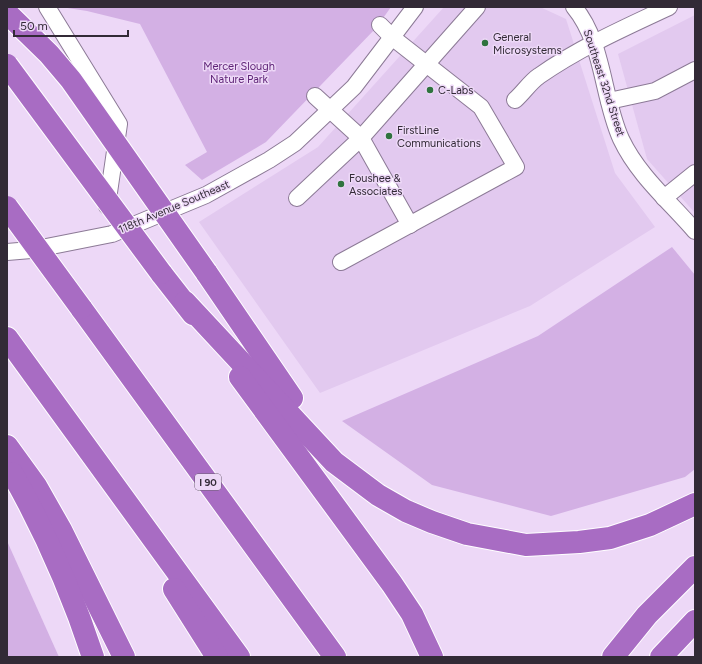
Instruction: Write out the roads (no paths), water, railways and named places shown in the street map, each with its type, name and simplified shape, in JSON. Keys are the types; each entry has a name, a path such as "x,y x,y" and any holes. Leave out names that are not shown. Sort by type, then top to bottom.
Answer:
{"highway":[{"path":"7,13 49,54 71,80 206,272 297,406 378,494"},
{"path":"7,65 161,273 185,302 392,584 412,614 432,657"},
{"name":"I 90","path":"7,207 335,657"},
{"path":"185,302 334,462 378,494 406,511 460,532 526,545 579,542 610,538 650,526 695,504"},
{"path":"7,338 239,657"},
{"path":"62,412 217,657"},
{"path":"7,446 36,486 61,530 124,657"},
{"path":"7,465 45,536 63,576 93,657"},
{"path":"613,657 647,615 695,567"},
{"path":"661,657 695,621"}],"street":[{"path":"47,7 119,124 105,213"},
{"name":"118th Avenue Southeast","path":"7,252 31,250 112,234 206,195 237,179 288,147 330,111 354,87 393,38 415,7"},
{"path":"297,198 361,138 477,7"},
{"name":"Southeast 32nd Street","path":"574,7 593,43 620,138 632,159 664,198 695,231"},
{"path":"515,100 538,77 593,43 668,7"},
{"path":"341,262 516,167 481,107 393,38 380,25"},
{"path":"609,101 655,91 695,70"},
{"path":"315,96 361,138 410,225"},
{"path":"664,198 695,173"}],"place":[{"name":"General Microsystems","path":"485,43"},
{"name":"C-Labs","path":"430,90"},
{"name":"FirstLine Communications","path":"389,136"},
{"name":"Foushee & Associates","path":"341,184"}],"park label":[{"name":"Mercer Slough Nature Park","path":"239,72"}]}
